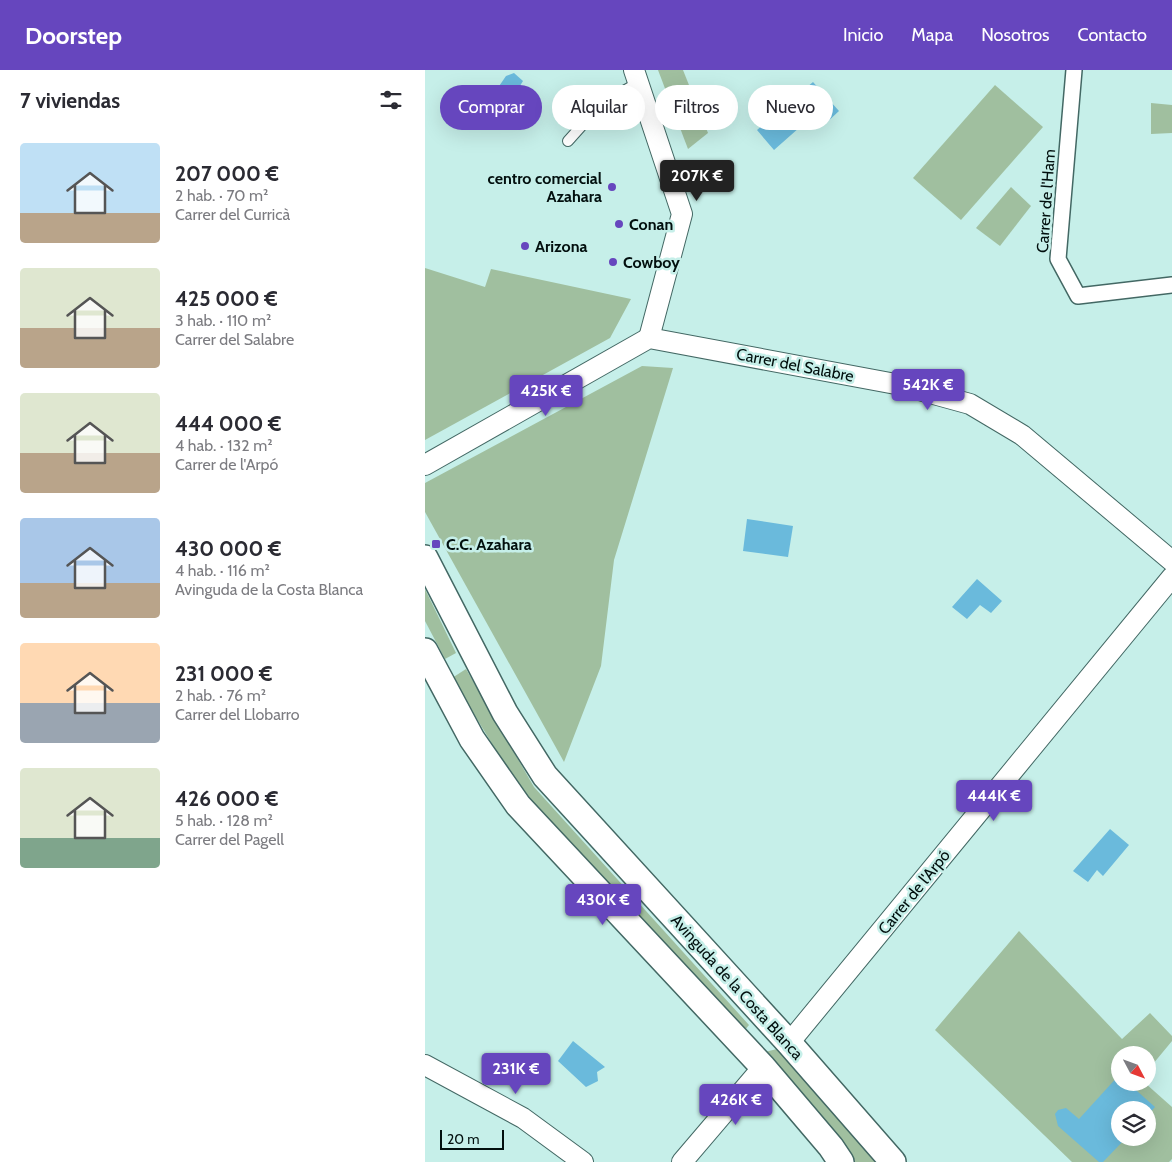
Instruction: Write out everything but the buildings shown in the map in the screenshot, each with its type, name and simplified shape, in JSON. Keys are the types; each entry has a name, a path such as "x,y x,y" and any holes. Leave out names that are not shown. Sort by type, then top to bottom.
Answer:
{"street":[{"name":"Carrer de l'Ham","path":"1074,70 1059,259 1078,296 1172,284"},
{"path":"425,465 649,338 682,214 636,76"},
{"name":"Carrer del Salabre","path":"649,338 901,385 970,404 1022,435 1172,561"},
{"name":"Avinguda de la Costa Blanca","path":"425,558 505,713 545,776 789,1044 893,1162"},
{"name":"Carrer de l'Arpó","path":"789,1044 1172,578"},
{"path":"425,651 472,739 518,804 763,1067 831,1147 841,1162"},
{"path":"425,1065 523,1118 583,1162"},
{"path":"682,1162 763,1067"}],"lane":[{"path":"568,141 602,103 636,76"}],"green space":[{"path":"658,70 683,70 689,85 664,85"},
{"path":"995,85 1043,127 961,220 913,178"},
{"path":"1151,103 1172,105 1172,133 1151,134"},
{"path":"681,130 707,130 708,133 688,149"},
{"path":"1011,187 1031,206 1000,246 976,228"},
{"path":"425,268 485,287 491,269 631,299 610,338 425,440"},
{"path":"642,366 673,368 614,560 601,666 564,762 425,512 425,483"},
{"path":"425,589 456,653 445,659 425,621"},
{"path":"466,669 534,787 749,1025 741,1035 522,793 452,678"},
{"path":"1019,931 1122,1039 1150,1013 1172,1036 1172,1041 1156,1060 1156,1046 1111,1046 1111,1091 1154,1091 1172,1107 1172,1159 1169,1162 1072,1162 935,1030"},
{"path":"777,1049 876,1162 850,1162 765,1052"}],"water":[{"path":"514,73 523,81 520,85 500,85 506,76"},
{"path":"833,104 839,111 833,117"},
{"path":"757,130 797,130 774,150"},
{"path":"747,519 793,526 788,557 743,551"},
{"path":"977,579 1002,601 991,613 980,605 967,619 952,607"},
{"path":"1110,829 1129,845 1103,876 1097,870 1088,882 1073,871"},
{"path":"573,1041 605,1067 597,1072 598,1081 586,1087 558,1061"},
{"path":"1111,1084 1111,1091 1137,1091 1148,1101 1111,1101 1111,1146 1118,1146 1103,1162 1099,1162 1058,1126 1055,1114 1058,1110 1066,1108 1079,1119"}],"place":[{"name":"centro comercial Azahara","path":"612,187"},
{"name":"Conan","path":"619,224"},
{"name":"Arizona","path":"525,246"},
{"name":"Cowboy","path":"613,262"},
{"name":"C.C. Azahara","path":"436,544"}]}
